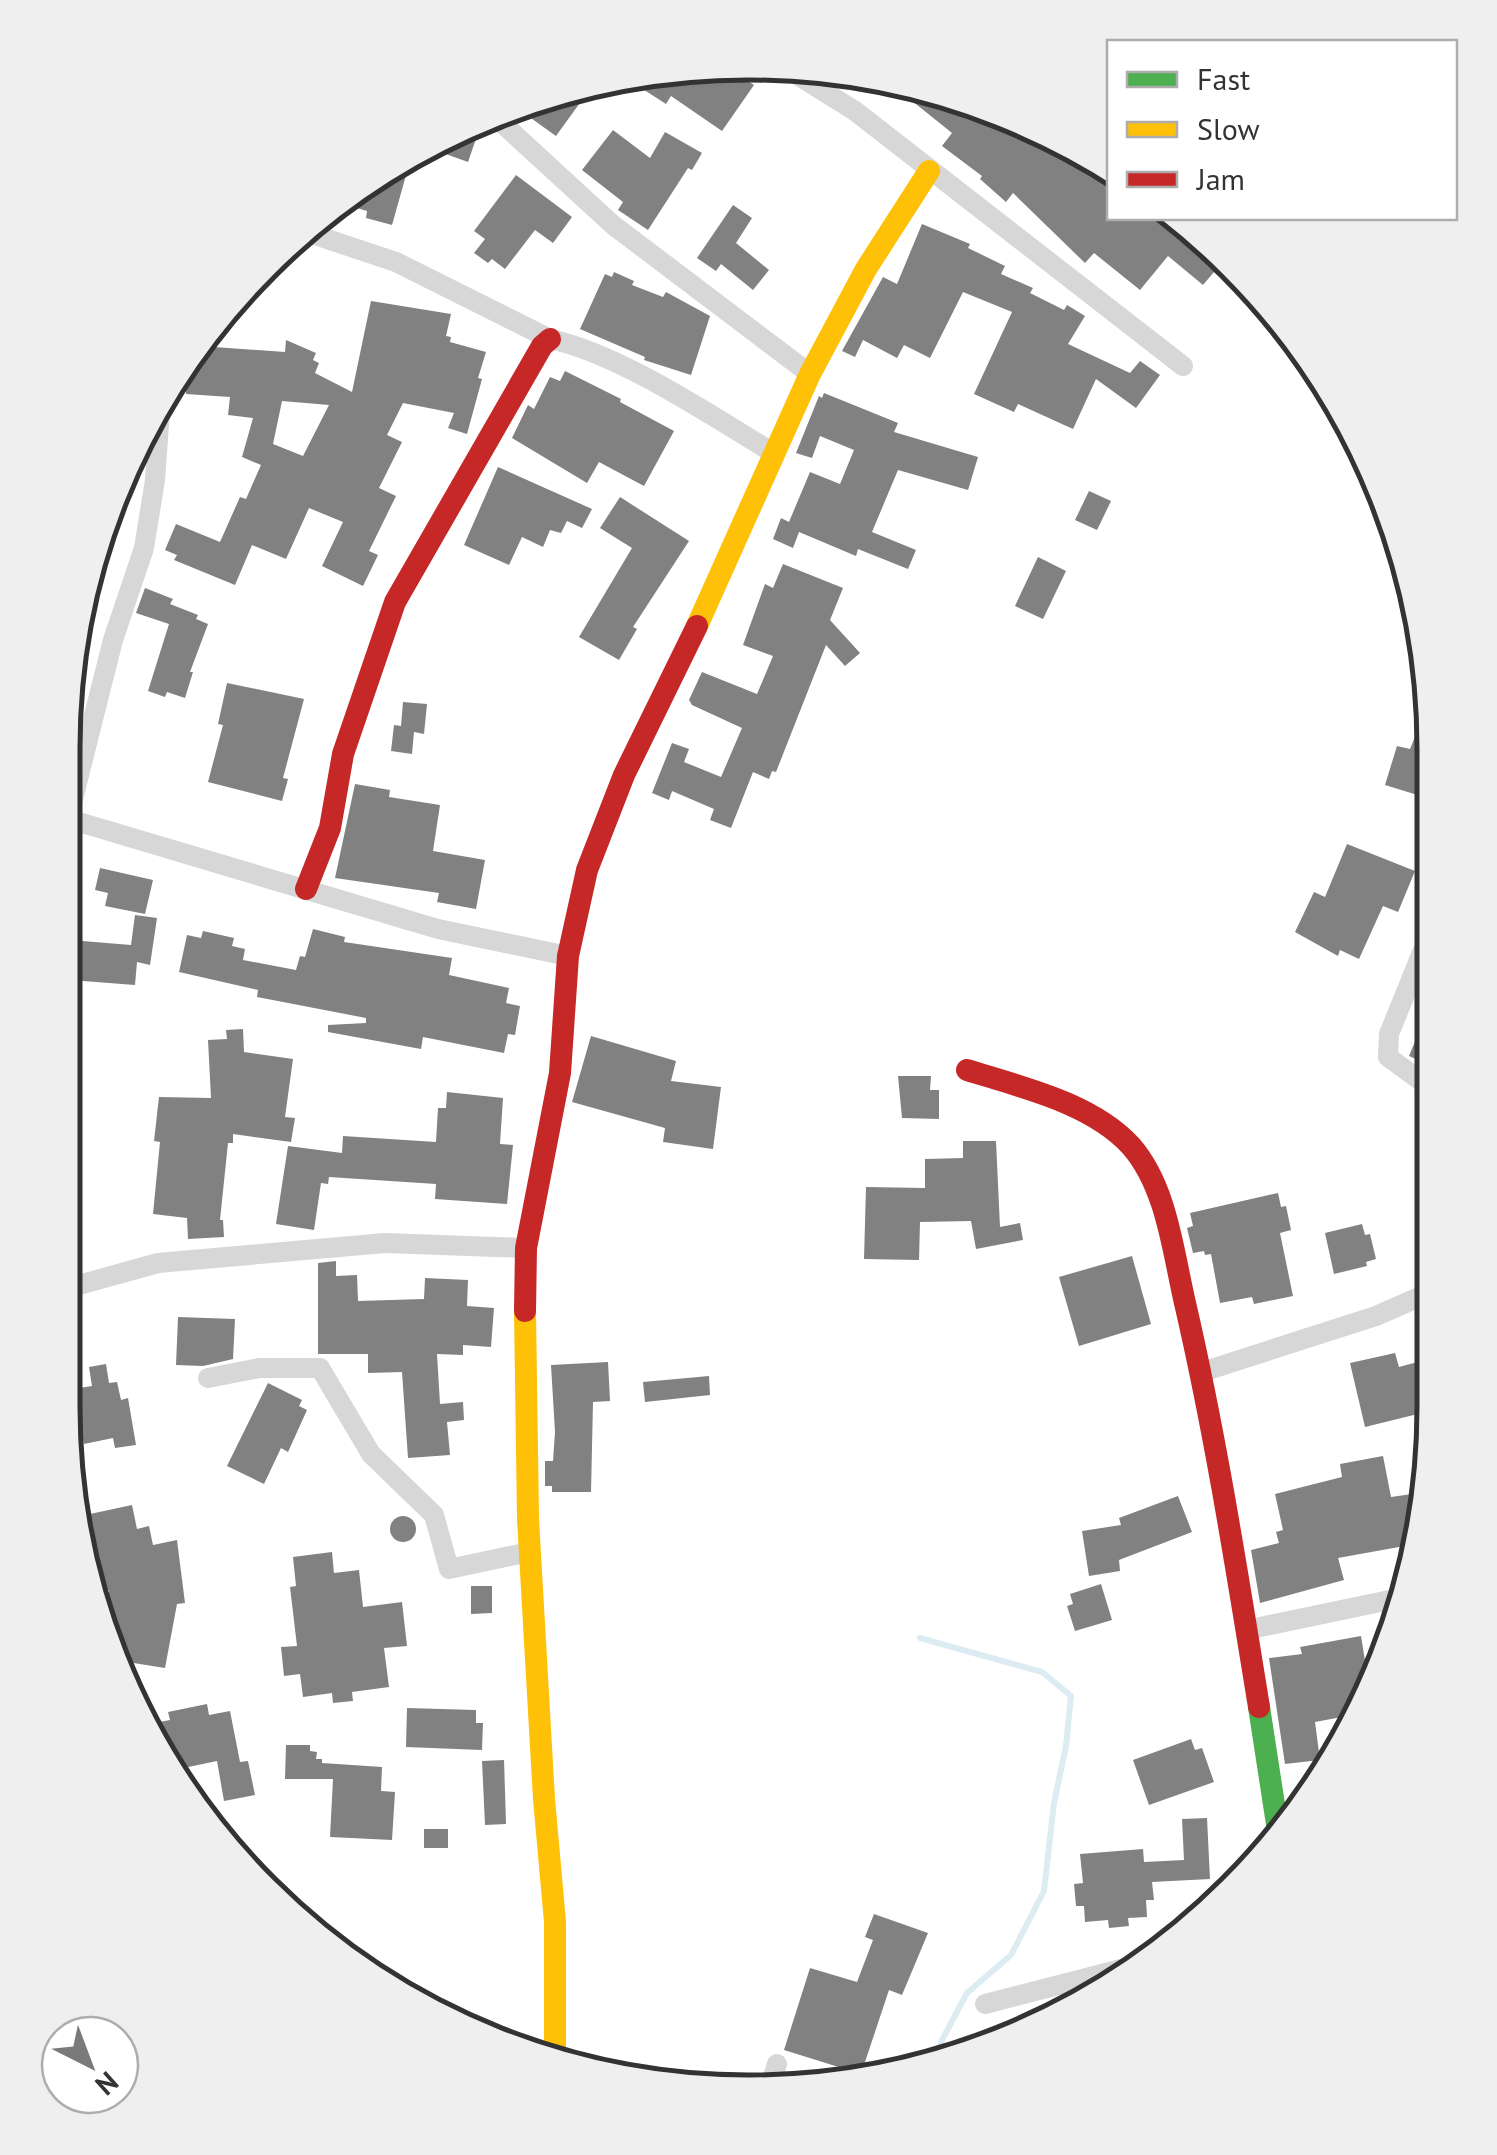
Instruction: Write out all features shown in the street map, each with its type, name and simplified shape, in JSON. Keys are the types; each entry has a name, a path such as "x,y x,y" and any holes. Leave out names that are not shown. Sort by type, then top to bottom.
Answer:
{"street":[{"path":"810,83 855,111 1182,366"},
{"path":"505,126 613,226 810,374"},
{"path":"556,2046 555,1922 530,1552 524,1361 526,1248 560,1073 568,956 587,870 624,775 704,612 810,374 866,269 929,171"},
{"path":"320,237 396,262 550,339 608,359 775,454"},
{"path":"306,890 330,828 344,754 394,602 542,346 550,339"},
{"path":"80,769 114,640 144,548 158,436"},
{"path":"80,822 438,929 568,956"},
{"path":"1417,965 1389,1034 1388,1056 1417,1078"},
{"path":"967,1070 1072,1106 1129,1143 1152,1175 1202,1372 1275,1818"},
{"path":"80,1285 158,1263 385,1244 526,1248"},
{"path":"1202,1372 1376,1316 1417,1298"},
{"path":"208,1378 259,1368 320,1368 371,1454 434,1515 449,1569 530,1552"},
{"path":"1246,1630 1388,1600"},
{"path":"985,2004 1100,1974"}],"building":[{"path":"747,80 754,85 722,131 671,96 666,104 643,89 705,81"},
{"path":"912,101 1004,131 1083,170 1107,185 1107,220 1157,220 1227,283 1214,272 1203,285 1168,256 1140,290 1094,253 1085,263 1013,193 1006,202 980,179 982,176 942,146 952,133"},
{"path":"581,102 556,136 529,117"},
{"path":"613,130 650,158 665,132 702,153 648,230 618,210 623,202 582,170"},
{"path":"476,139 468,162 444,154"},
{"path":"406,175 392,225 366,218 367,211 357,208"},
{"path":"516,175 572,217 553,243 535,230 505,269 474,253 485,239 474,231"},
{"path":"733,205 752,218 736,243 769,270 753,290 721,264 716,271 697,258"},
{"path":"922,224 970,244 968,248 1005,266 1001,274 1033,288 1030,293 1064,310 1067,305 1085,316 1068,344 1130,373 1140,361 1160,375 1136,408 1096,379 1073,429 1018,404 1014,412 974,394 1012,312 963,292 930,358 904,345 897,358 863,340 855,357 842,351 883,277 897,284"},
{"path":"614,272 634,281 632,285 663,297 666,292 710,316 691,375 644,360 645,357 580,329 605,274 612,277"},
{"path":"371,301 451,314 446,336 451,337 450,342 486,352 467,434 448,428 454,413 403,403 387,435 402,442 379,488 396,496 369,551 378,555 363,586 322,566 343,522 309,508 286,559 252,545 235,585 174,560 177,555 165,550 176,524 220,542 240,497 246,499 261,465 242,457 253,418 228,415 230,397 186,394 214,347 285,352 286,340 316,353 313,360 319,363 315,373 352,392","holes":["282,401 329,405 303,456 273,444"]},
{"path":"565,371 674,431 644,486 599,462 587,483 512,438 528,405 534,409 550,377 560,381"},
{"path":"824,393 898,423 894,432 978,457 968,490 898,470 872,532 916,550 908,569 858,549 856,556 799,532 793,548 773,539 781,518 789,522 810,472 840,484 854,450 820,436 812,458 796,453 819,396 822,398"},
{"path":"498,467 592,509 582,528 567,521 561,533 550,530 543,547 522,537 509,565 464,545"},
{"path":"1089,491 1111,501 1097,530 1075,520"},
{"path":"620,497 689,541 633,627 637,629 619,660 579,637 632,548 600,528"},
{"path":"1038,557 1066,571 1043,619 1015,606"},
{"path":"783,564 843,588 830,620 860,653 845,666 826,645 776,772 772,771 769,779 753,772 731,828 710,820 714,809 672,791 669,800 652,793 672,743 689,749 684,762 721,777 742,728 692,705 689,700 702,672 757,694 773,656 743,645 765,584 773,588"},
{"path":"145,588 173,599 170,604 198,615 196,619 208,624 185,698 148,691 169,624 136,613"},
{"path":"227,683 304,699 283,778 288,779 282,801 208,782 223,725 218,724"},
{"path":"403,702 427,704 424,734 414,732 412,754 391,751 394,725 401,726"},
{"path":"1417,733 1417,795 1385,785 1397,746 1410,749"},
{"path":"355,784 390,790 389,797 440,805 433,851 485,860 476,909 437,902 439,893 335,878"},
{"path":"1347,844 1415,871 1398,912 1383,906 1359,959 1340,950 1338,956 1295,932 1314,892 1325,897"},
{"path":"100,868 153,880 145,914 105,906 108,893 95,890"},
{"path":"135,915 157,918 150,965 137,962 135,985 80,981 80,941 131,945"},
{"path":"313,929 345,937 344,942 452,958 449,975 509,988 506,1003 520,1006 515,1035 508,1034 504,1053 423,1037 421,1049 328,1032 328,1025 366,1023 366,1018 257,997 258,990 179,972 187,935 201,938 203,931 234,938 232,946 245,949 243,960 296,970 300,956 305,957"},
{"path":"243,1029 244,1052 293,1059 285,1117 295,1118 291,1142 233,1134 233,1143 228,1143 220,1220 224,1237 188,1239 187,1218 153,1214 160,1142 154,1141 159,1097 211,1098 208,1040 227,1039 226,1030"},
{"path":"591,1036 676,1061 671,1081 721,1087 713,1149 663,1142 665,1128 572,1102"},
{"path":"1417,1037 1417,1060 1409,1056"},
{"path":"898,1076 931,1076 930,1090 939,1090 939,1119 902,1118"},
{"path":"447,1092 503,1098 500,1144 513,1145 507,1204 435,1199 436,1184 329,1177 328,1184 321,1183 314,1230 276,1224 288,1146 342,1153 343,1136 436,1142 438,1108 446,1108"},
{"path":"963,1141 996,1141 1000,1227 1020,1223 1023,1240 976,1249 971,1221 920,1222 919,1260 864,1259 866,1187 925,1188 925,1159 963,1158"},
{"path":"1278,1193 1281,1207 1286,1206 1291,1230 1280,1233 1293,1296 1254,1304 1252,1297 1220,1303 1211,1254 1193,1253 1187,1228 1193,1226 1190,1213"},
{"path":"1362,1224 1365,1235 1370,1234 1376,1259 1366,1262 1367,1266 1334,1274 1325,1233"},
{"path":"1132,1256 1151,1324 1079,1346 1059,1277"},
{"path":"336,1261 336,1276 357,1275 358,1301 424,1299 425,1278 468,1280 467,1306 494,1308 491,1347 463,1345 463,1355 437,1354 440,1404 463,1402 464,1420 447,1422 450,1455 408,1458 402,1372 368,1373 368,1354 318,1354 318,1263"},
{"path":"178,1317 235,1319 233,1359 203,1366 176,1365"},
{"path":"1395,1353 1399,1367 1417,1362 1417,1414 1365,1427 1350,1363"},
{"path":"608,1362 610,1401 593,1402 591,1492 552,1492 552,1486 545,1486 545,1461 553,1461 555,1432 551,1365"},
{"path":"106,1364 109,1383 117,1382 121,1400 128,1398 136,1445 115,1448 113,1438 84,1444 80,1388 92,1386 89,1367"},
{"path":"709,1376 710,1395 645,1402 643,1382"},
{"path":"268,1383 302,1400 299,1406 307,1410 288,1452 281,1448 264,1484 227,1466"},
{"path":"1383,1456 1391,1497 1411,1494 1402,1546 1338,1558 1344,1580 1260,1603 1251,1550 1279,1543 1276,1532 1283,1530 1275,1494 1342,1477 1340,1464"},
{"path":"1178,1496 1192,1532 1119,1560 1120,1571 1089,1576 1082,1531 1121,1525 1119,1518"},
{"path":"132,1505 137,1529 149,1526 153,1545 177,1540 185,1603 177,1604 165,1668 131,1663 106,1590 90,1514"},
{"path":"403,1516 412,1520 416,1529 412,1538 403,1542 394,1538 390,1529 394,1520"},
{"path":"332,1552 334,1573 359,1570 363,1607 402,1602 407,1646 384,1648 389,1687 352,1692 353,1701 333,1703 332,1693 303,1697 300,1674 284,1676 281,1647 297,1646 290,1587 296,1586 293,1557"},
{"path":"1101,1584 1112,1620 1075,1631 1067,1606 1073,1604 1070,1594"},
{"path":"471,1586 492,1586 492,1613 471,1614"},
{"path":"1361,1636 1365,1663 1340,1717 1315,1722 1319,1754 1315,1761 1285,1764 1269,1658 1302,1654 1300,1647"},
{"path":"207,1704 209,1715 230,1711 240,1762 248,1761 255,1795 224,1801 217,1761 186,1767 160,1722 170,1720 168,1712"},
{"path":"407,1708 476,1710 476,1723 483,1723 482,1750 406,1747"},
{"path":"1191,1739 1195,1750 1202,1748 1214,1782 1149,1805 1133,1760"},
{"path":"286,1745 310,1745 310,1751 317,1752 316,1759 322,1759 322,1763 382,1767 381,1791 395,1792 392,1840 330,1837 333,1779 285,1779"},
{"path":"504,1760 506,1824 485,1825 482,1761"},
{"path":"1207,1818 1210,1879 1152,1882 1154,1900 1146,1900 1147,1917 1128,1918 1129,1926 1109,1928 1108,1920 1085,1922 1084,1906 1076,1906 1074,1884 1083,1883 1080,1854 1143,1849 1144,1862 1184,1860 1182,1819"},
{"path":"424,1829 448,1829 448,1848 424,1848"},
{"path":"874,1914 928,1933 902,1995 889,1990 864,2064 842,2068 784,2050 810,1968 857,1982 873,1940 865,1937"}],"waterway":[{"path":"920,1638 1042,1672 1071,1696 1044,1891 1011,1955 967,1993 941,2046"}],"traffic: fast":[{"path":"1259,1707 1276,1817"}],"traffic: slow":[{"path":"697,626 810,374 866,269 929,171"},
{"path":"525,1311 528,1519 555,1922 555,2046"}],"traffic: jam":[{"path":"306,889 330,828 343,754 395,602 542,346 550,339"},
{"path":"525,1311 526,1248 560,1073 568,956 587,870 624,775 697,626"},
{"path":"967,1070 1055,1098 1097,1118 1131,1146 1153,1181 1172,1242 1207,1404 1259,1707"}]}
